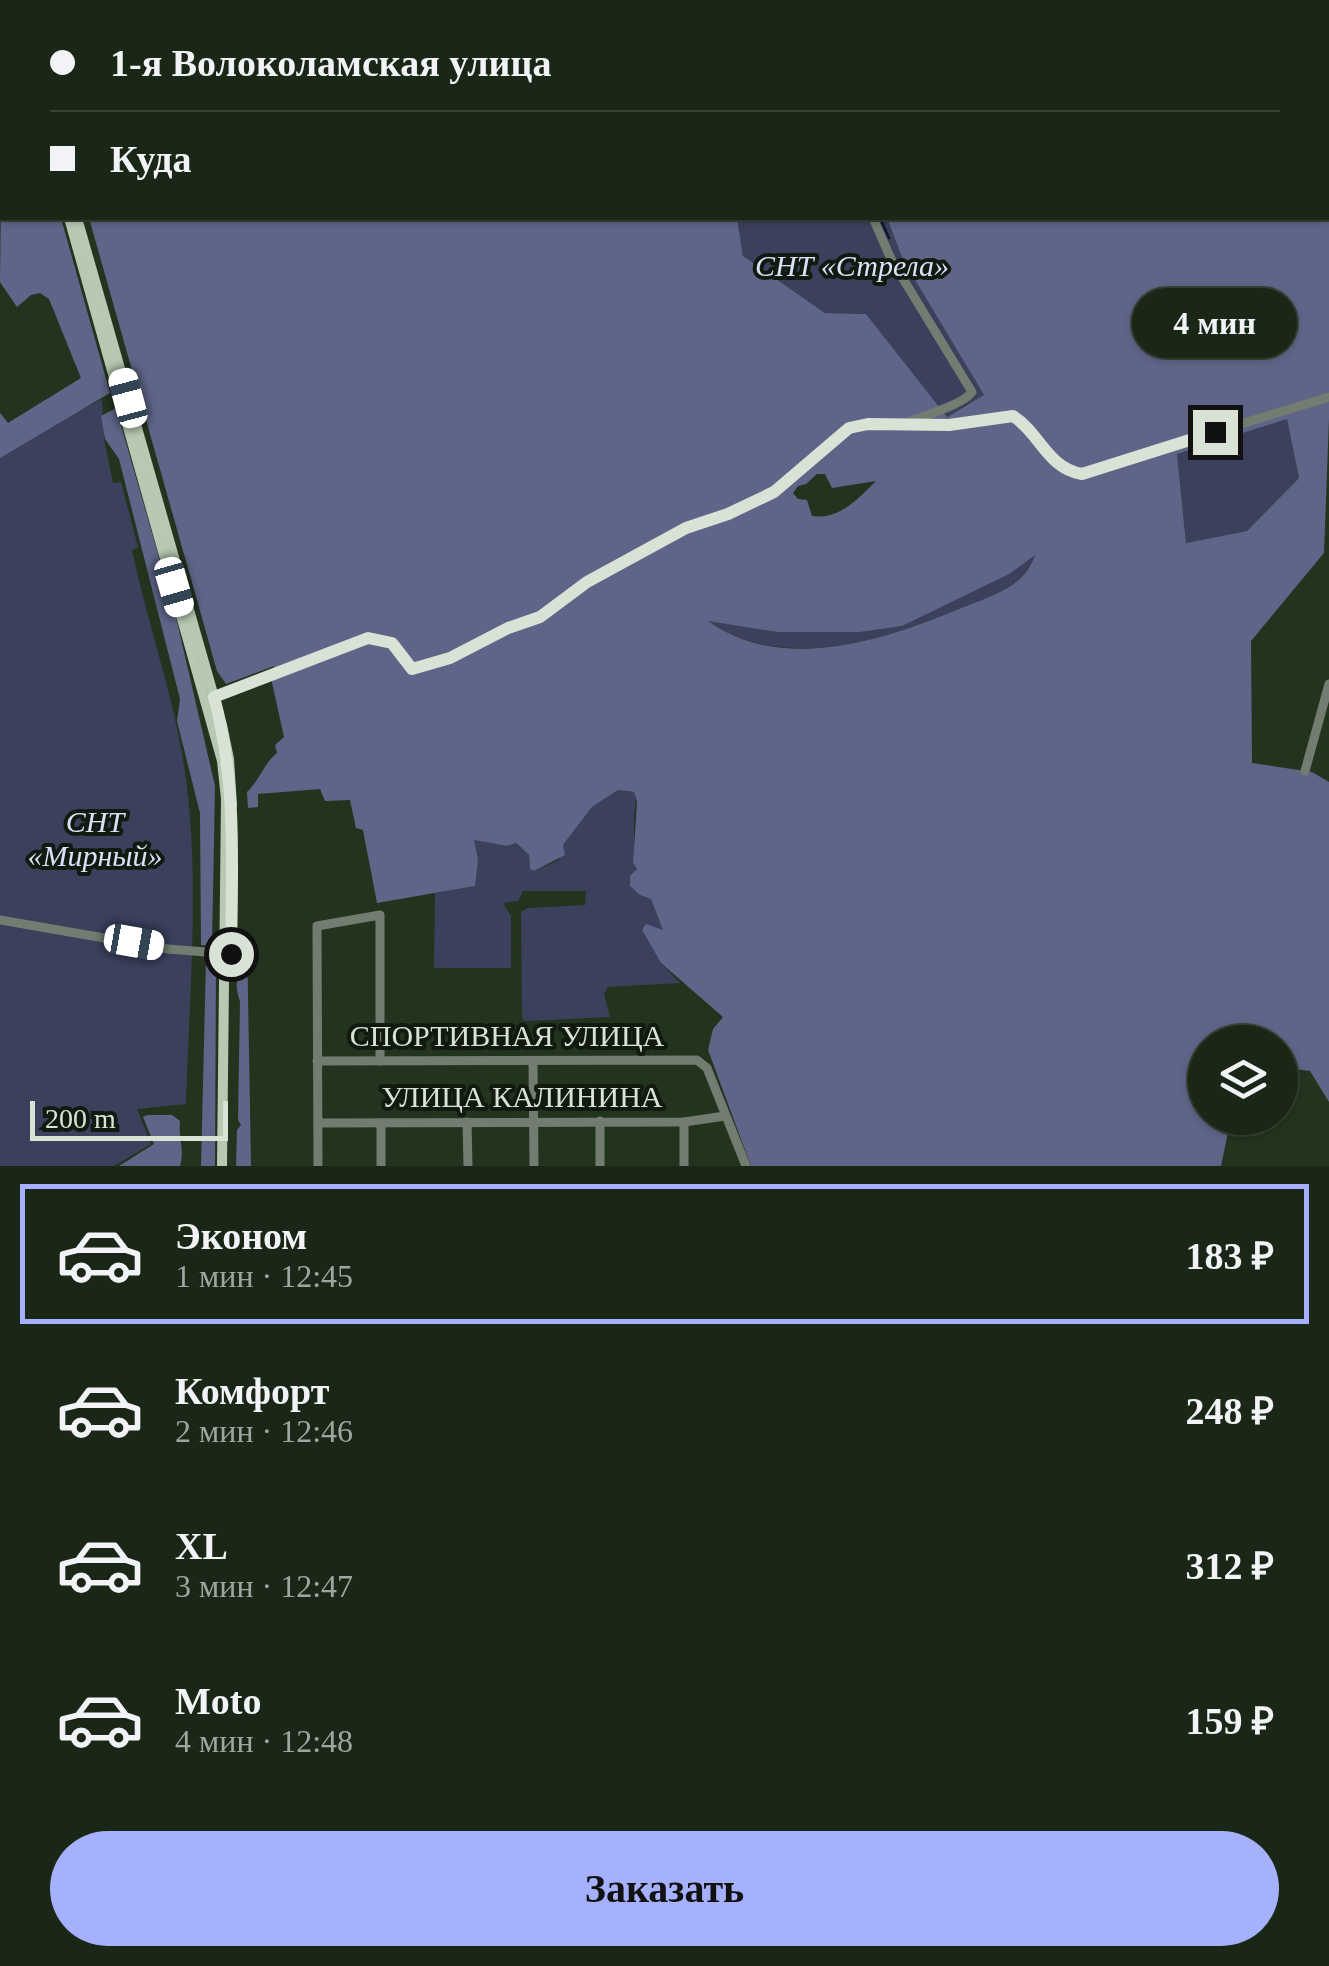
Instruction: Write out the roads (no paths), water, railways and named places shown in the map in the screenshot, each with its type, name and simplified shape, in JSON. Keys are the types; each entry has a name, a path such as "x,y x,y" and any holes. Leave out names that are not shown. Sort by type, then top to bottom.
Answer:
{"main road":[{"path":"70,220 210,698"},
{"path":"78,220 205,666 229,799 225,1166"}],"street":[{"path":"875,220 891,258 972,392 957,404 904,424"},
{"path":"210,698 368,638 392,643 412,669 450,658 508,628 540,617 587,582 686,528 774,492 849,428 949,425 1013,416 1031,431 1061,468 1082,474 1329,397"},
{"path":"205,666 220,685 234,690"},
{"path":"1306,771 1329,684"},
{"path":"318,1166 317,926 380,915 380,1061"},
{"path":"0,920 227,954"},
{"name":"СПОРТИВНАЯ УЛИЦА","path":"316,1061 697,1060 707,1068 725,1116"},
{"path":"533,1062 534,1166"},
{"path":"725,1116 746,1166"},
{"name":"УЛИЦА КАЛИНИНА","path":"318,1123 684,1122 725,1116"},
{"path":"600,1121 600,1166"},
{"path":"467,1122 468,1166"},
{"path":"684,1122 684,1166"},
{"path":"381,1123 382,1166"}],"waterway":[{"path":"881,220 889,238"}],"park label":[{"name":"СНТ «Стрела»","path":"852,266"},
{"name":"СНТ «Мирный»","path":"95,839"}]}
